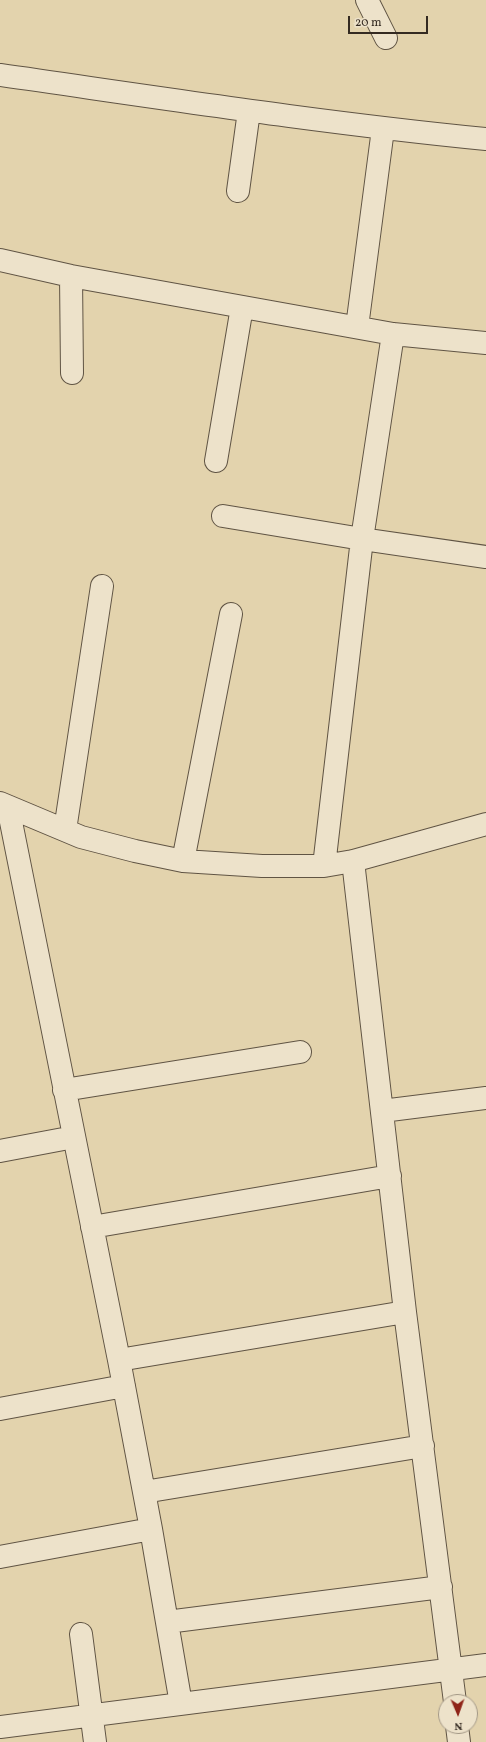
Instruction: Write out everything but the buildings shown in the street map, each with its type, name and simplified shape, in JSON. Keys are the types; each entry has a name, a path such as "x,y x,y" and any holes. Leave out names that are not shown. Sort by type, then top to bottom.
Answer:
{"street":[{"path":"367,0 386,38"},
{"path":"0,75 383,129 486,138"},
{"path":"238,191 249,111"},
{"path":"357,327 383,129"},
{"path":"0,260 71,276 393,334 486,343"},
{"path":"71,276 72,373"},
{"path":"216,460 242,307"},
{"path":"324,866 362,539 393,334"},
{"path":"223,516 362,539 486,557"},
{"path":"64,830 102,586"},
{"path":"183,861 231,614"},
{"path":"4,805 81,837 134,851 183,861 262,866 324,866 354,861 486,824"},
{"path":"4,805 119,1360 151,1529 181,1704"},
{"path":"354,861 405,1312 454,1694"},
{"path":"64,1090 300,1052"},
{"path":"382,1111 486,1098"},
{"path":"0,1150 74,1137"},
{"path":"92,1227 390,1176"},
{"path":"119,1360 405,1312"},
{"path":"0,1409 124,1386"},
{"path":"144,1492 423,1446"},
{"path":"0,1557 151,1529"},
{"path":"167,1622 441,1587"},
{"path":"81,1634 95,1742"},
{"path":"0,1727 486,1665"}]}
